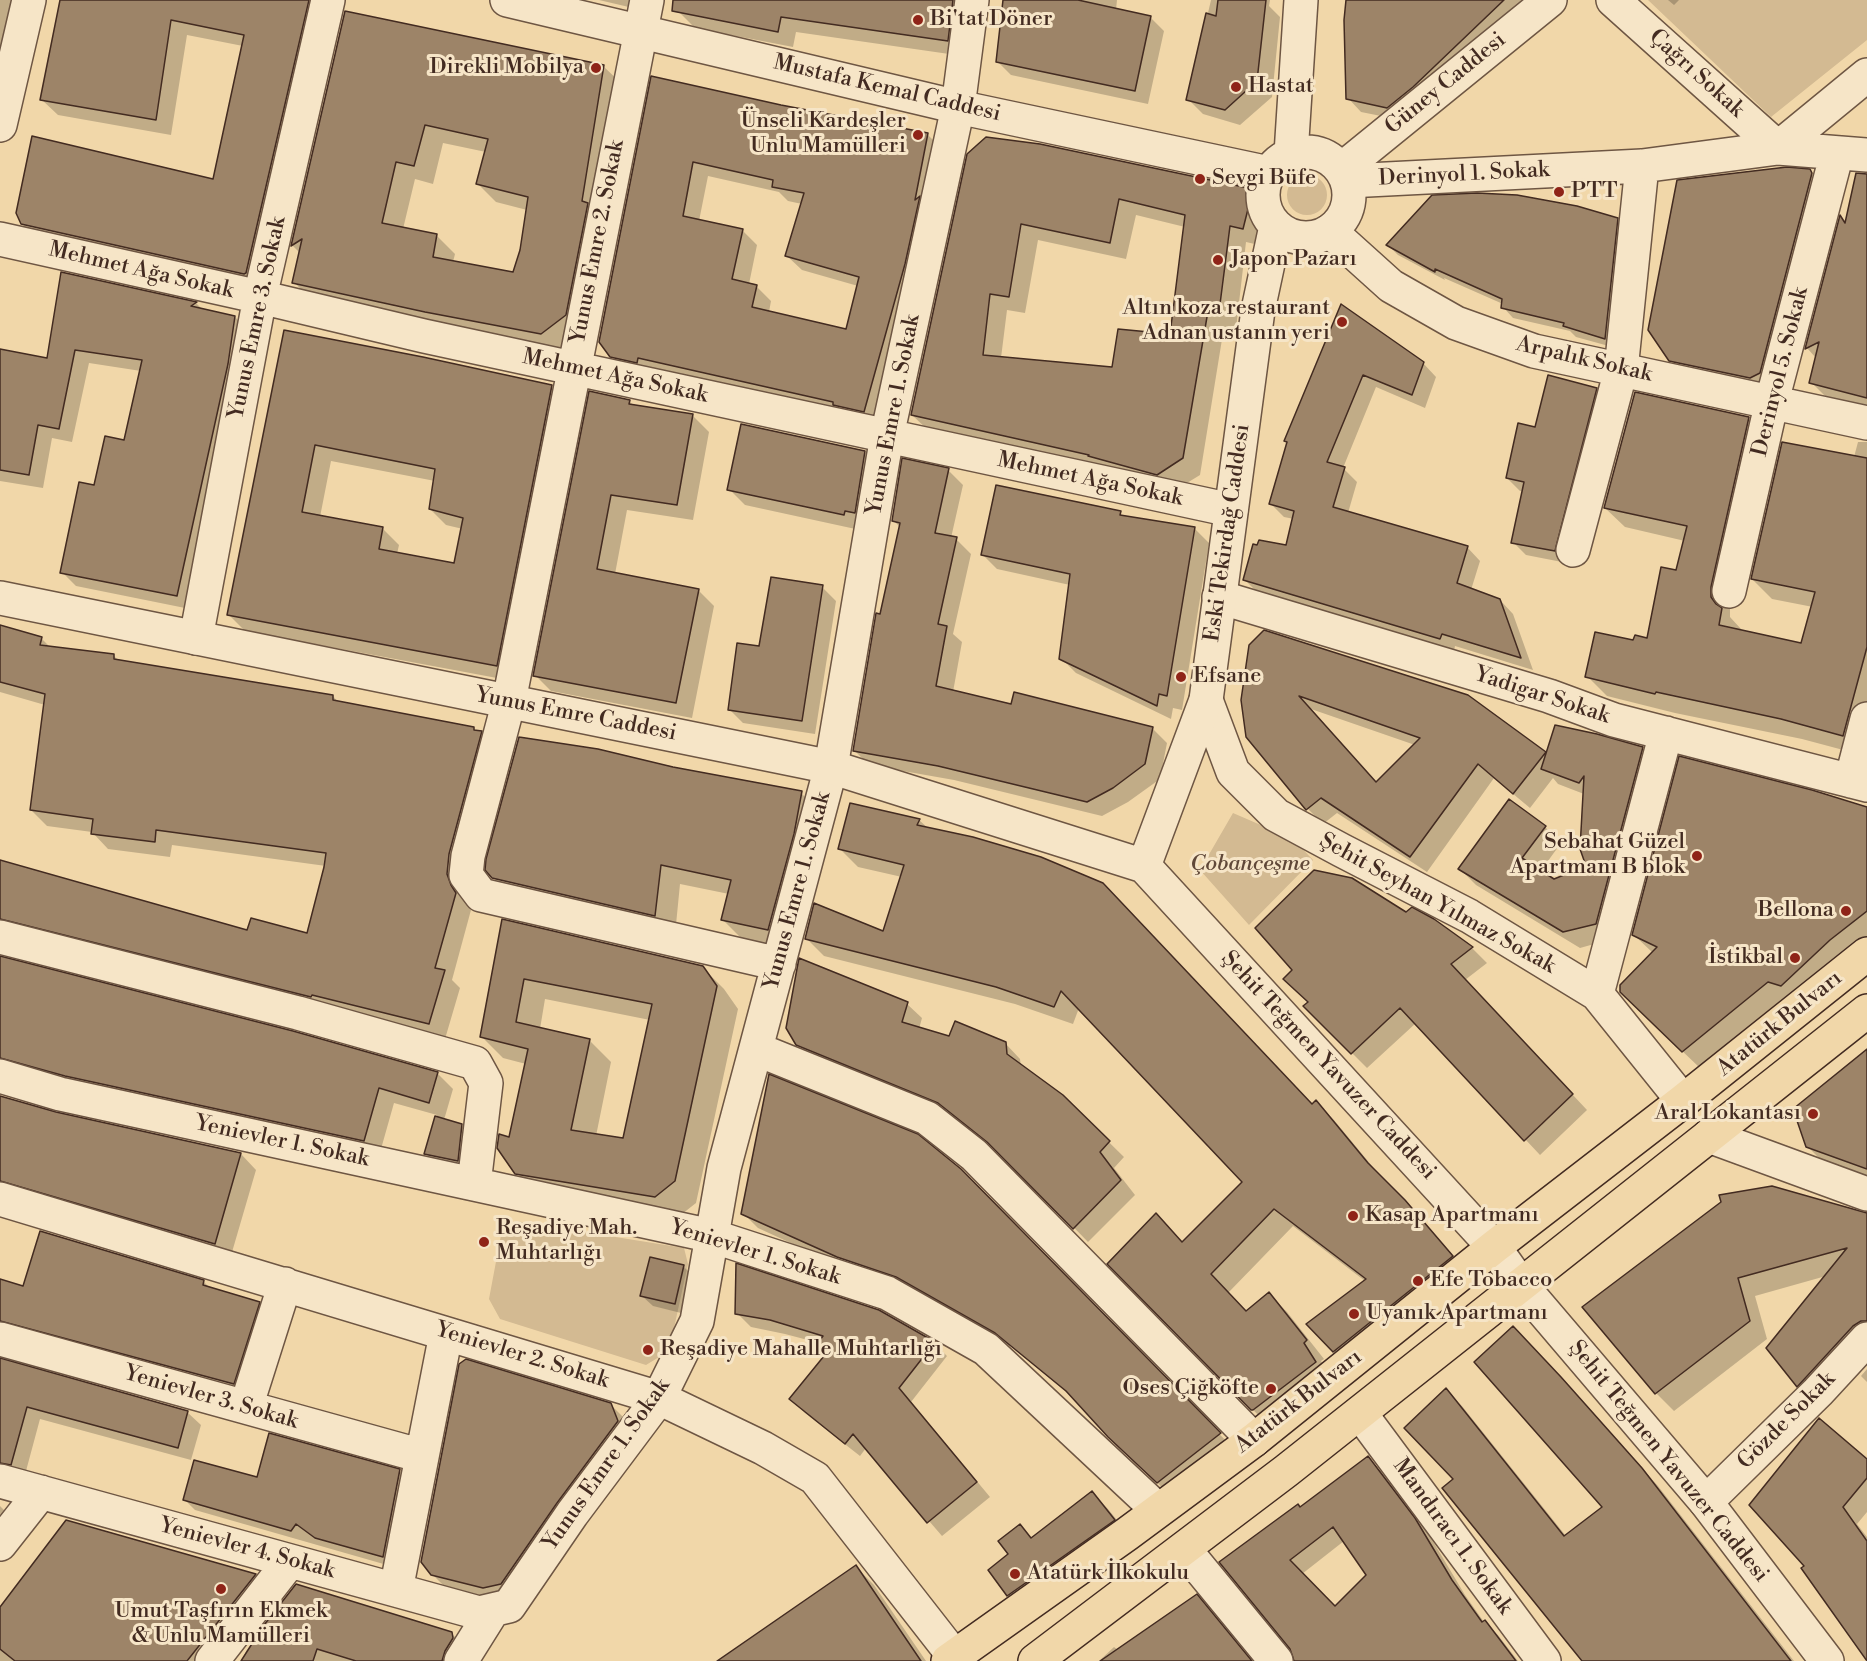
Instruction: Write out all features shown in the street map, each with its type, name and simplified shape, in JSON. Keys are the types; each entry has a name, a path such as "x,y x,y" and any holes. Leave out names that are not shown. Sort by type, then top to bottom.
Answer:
{"main road":[{"name":"Atatürk Bulvarı","path":"951,1659 1254,1440 1494,1247 1683,1101 1867,954"},
{"name":"Atatürk Bulvarı","path":"1035,1661 1360,1413 1867,1011"}],"street":[{"path":"0,125 29,0"},
{"name":"Yunus Emre 3. Sokak","path":"196,638 260,297 328,0"},
{"name":"Mustafa Kemal Caddesi","path":"507,0 644,15 958,107 1280,163"},
{"name":"Yunus Emre 1. Sokak","path":"493,1610 509,1606 572,1514 659,1398 697,1321 724,1168 831,767 887,436 958,107 972,0"},
{"path":"1280,163 1305,151 1318,152 1332,158 1345,175 1350,195 1341,222 1330,231 1317,237 1302,238 1288,234 1276,226 1263,201 1264,186 1280,163 1301,0"},
{"name":"Güney Caddesi","path":"1345,175 1550,0"},
{"name":"Çağrı Sokak","path":"1613,0 1778,148"},
{"name":"Yunus Emre 2. Sokak","path":"644,15 509,701 468,856 466,875 481,895 779,964"},
{"path":"1778,148 1867,75"},
{"name":"Derinyol 1. Sokak","path":"1345,175 1642,166 1778,148 1852,154"},
{"name":"Derinyol 5. Sokak","path":"1729,591 1772,401 1852,154"},
{"path":"1573,550 1621,370 1642,166"},
{"name":"Eski Tekirdağ Caddesi","path":"1144,866 1206,700 1258,310 1276,226"},
{"name":"Arpalık Sokak","path":"1330,231 1391,286 1456,323 1534,351 1867,423"},
{"name":"Mehmet Ağa Sokak","path":"0,240 260,297 424,336 1231,510"},
{"name":"Yadigar Sokak","path":"1219,597 1549,696 1614,720 1859,783"},
{"name":"Yunus Emre Caddesi","path":"0,598 831,767 1144,866"},
{"name":"Şehit Seyhan Yılmaz Sokak","path":"1206,700 1233,772 1276,815 1469,916 1597,994 1683,1101"},
{"path":"1859,783 1867,719"},
{"path":"1597,994 1666,733"},
{"name":"Şehit Teğmen Yavuzer Caddesi","path":"1144,866 1494,1247 1521,1286 1706,1502 1827,1661"},
{"path":"0,937 298,1013 475,1064 486,1083 474,1184"},
{"path":"756,1049 927,1118 975,1155 1254,1440"},
{"name":"Yenievler 1. Sokak","path":"0,1076 60,1094 712,1236 887,1293 986,1349 1158,1510"},
{"path":"1709,1136 1867,1194"},
{"name":"Yenievler 2. Sokak","path":"0,1199 659,1398 763,1448 815,1478 951,1659"},
{"path":"246,1407 285,1284"},
{"path":"396,1590 446,1334"},
{"name":"Yenievler 3. Sokak","path":"0,1339 422,1456"},
{"name":"Gözde Sokak","path":"1706,1502 1818,1392 1867,1340"},
{"name":"Mandıracı 1. Sokak","path":"1360,1413 1544,1661"},
{"name":"Yenievler 4. Sokak","path":"0,1481 479,1613 493,1610"},
{"path":"0,1544 41,1492"},
{"path":"1184,1549 1276,1661"},
{"path":"212,1661 290,1561"},
{"path":"462,1661 493,1610"}],"green space":[{"path":"1648,0 1867,0 1867,40 1771,117"},
{"path":"1307,175 1315,176 1321,181 1326,187 1326,203 1321,209 1315,214 1307,215 1299,214 1293,209 1288,203 1287,195 1288,187 1293,181 1299,176"},
{"name":"Çobançeşme","path":"1233,813 1293,839 1313,860 1249,925 1200,870"},
{"path":"516,1221 684,1248 688,1264 669,1351 646,1365 500,1319 489,1299 501,1235"}],"building":[{"path":"60,0 309,0 246,273 21,224 16,213 32,136 213,179 244,35 171,20 156,120 40,100"},
{"path":"673,0 953,0 948,41 781,17 778,32 672,11"},
{"path":"1003,0 1078,0 1151,16 1135,91 996,62"},
{"path":"1218,0 1266,0 1257,81 1225,110 1186,100 1206,13 1216,16"},
{"path":"1346,0 1504,0 1413,87 1387,108 1346,99 1344,20"},
{"path":"345,11 604,65 582,201 588,203 566,315 541,334 292,283 302,239 291,246","holes":["425,125 488,139 476,184 528,197 520,250 513,272 433,257 437,234 382,223 396,162 414,166"]},
{"path":"651,76 781,105 928,133 915,200 920,196 905,264 864,412 833,405 833,402 638,358 637,363 610,357 599,342","holes":["693,162 773,180 772,187 804,193 785,256 859,277 846,329 752,307 757,285 732,279 743,229 683,216"]},
{"path":"986,137 1040,144 1253,189 1243,229 1230,226 1219,312 1208,311 1183,458 1157,475 1089,455 911,415 967,154","holes":["1119,199 1185,215 1170,334 1118,329 1112,367 983,355 990,294 1009,297 1021,224 1110,243"]},
{"path":"1787,167 1810,169 1812,173 1760,373 1750,378 1669,361 1648,330 1677,180"},
{"path":"1856,173 1867,174 1867,398 1809,383 1819,342 1805,349 1840,215 1845,223"},
{"path":"1477,193 1517,195 1577,206 1618,218 1605,339 1563,326 1564,323 1501,308 1502,299 1435,269 1435,272 1386,245 1432,195"},
{"path":"61,272 197,302 191,306 235,316 228,364 177,596 60,573 79,482 94,485 105,436 124,440 142,360 75,350 59,429 38,425 29,475 0,470 0,349 47,358"},
{"path":"1341,304 1424,362 1412,395 1363,375 1327,462 1345,467 1333,507 1468,546 1457,583 1500,599 1521,658 1442,634 1440,639 1243,580 1253,544 1257,545 1259,540 1286,545 1294,511 1269,504 1287,442 1284,441"},
{"path":"284,330 552,385 497,666 227,615","holes":["315,445 435,469 429,509 463,518 454,563 379,549 383,527 302,512"]},
{"path":"1548,375 1597,388 1555,551 1511,543 1524,482 1506,478 1518,423 1535,427"},
{"path":"589,391 630,400 629,404 693,414 677,505 611,495 597,569 699,589 676,703 533,676"},
{"path":"1635,392 1749,417 1711,587 1711,597 1722,608 1719,625 1801,643 1815,592 1751,579 1782,442 1867,458 1867,647 1843,736 1781,719 1656,692 1655,694 1585,677 1595,632 1633,640 1635,635 1647,638 1661,567 1676,570 1687,526 1604,508"},
{"path":"741,424 865,451 855,513 845,511 844,515 727,490"},
{"path":"902,458 949,468 935,533 957,537 938,624 947,626 936,686 1011,704 1014,692 1153,727 1145,764 1113,788 1087,802 938,766 853,751 876,613 880,614 900,523 892,521"},
{"path":"996,485 1121,511 1120,515 1195,527 1167,696 1159,694 1157,706 1059,659 1070,574 981,555"},
{"path":"771,577 823,585 802,721 728,710 737,643 759,646"},
{"path":"0,625 42,637 40,645 114,654 114,659 333,695 333,700 474,727 474,730 482,731 449,854 447,874 456,893 435,968 445,970 429,1024 312,995 311,997 0,919 0,860 247,930 251,918 307,933 326,853 156,830 155,842 91,834 93,819 30,810 45,694 0,682"},
{"path":"1264,630 1468,695 1546,752 1513,794 1478,764 1410,857 1321,798 1306,810 1246,737 1241,700 1249,645","holes":["1299,696 1420,738 1376,782"]},
{"path":"1555,725 1643,747 1596,924 1563,932 1458,869 1509,799 1546,826 1522,858 1554,879 1586,866 1580,849 1584,776 1579,783 1541,769"},
{"path":"519,737 598,749 673,767 802,791 794,834 768,930 721,920 731,880 661,865 655,916 492,878 485,870 486,859"},
{"path":"1679,756 1812,790 1867,807 1867,911 1830,940 1781,986 1768,982 1682,1052 1620,992 1620,985 1657,947 1632,935"},
{"path":"850,803 920,819 917,825 973,837 1041,857 1103,883 1312,1104 1316,1100 1368,1163 1405,1200 1453,1256 1333,1352 1306,1324 1366,1279 1274,1209 1211,1274 1246,1311 1269,1292 1307,1340 1304,1343 1316,1362 1251,1410 1107,1264 1156,1213 1182,1242 1242,1182 1061,991 1054,1007 996,987 805,939 814,903 883,931 904,865 838,849"},
{"path":"1314,870 1352,878 1406,912 1412,907 1434,919 1473,947 1451,964 1573,1094 1524,1141 1400,1008 1351,1054 1303,1006 1308,1002 1283,979 1292,970 1255,928"},
{"path":"502,919 703,966 717,986 675,1181 655,1197 515,1174 497,1148 499,1134 509,1137 528,1049 480,1037","holes":["524,979 652,1004 623,1138 571,1130 590,1039 516,1022"]},
{"path":"0,956 293,1031 438,1072 429,1103 379,1088 364,1141 65,1076 0,1058"},
{"path":"799,958 908,1002 902,1022 949,1036 955,1021 1006,1042 1007,1054 1063,1095 1110,1141 1100,1152 1121,1180 1073,1229 987,1142 938,1103 796,1045 786,1028"},
{"path":"1867,1049 1867,1169 1806,1147 1793,1109"},
{"path":"769,1074 918,1134 961,1169 1221,1433 1157,1483 1108,1437 1066,1391 995,1333 896,1277 837,1257 741,1214"},
{"path":"0,1096 56,1112 241,1153 215,1244 0,1181"},
{"path":"435,1116 462,1124 458,1161 424,1154"},
{"path":"1772,1186 1867,1213 1867,1321 1861,1321 1853,1326 1797,1387 1766,1348 1847,1248 1738,1278 1750,1321 1655,1394 1582,1307 1721,1202 1719,1195"},
{"path":"40,1231 204,1280 203,1285 260,1302 234,1384 0,1321 0,1279 23,1286"},
{"path":"650,1257 684,1265 675,1304 640,1296"},
{"path":"736,1263 879,1310 935,1342 899,1388 977,1482 927,1523 853,1434 845,1444 789,1399 824,1356 813,1349 823,1336 770,1320 735,1314"},
{"path":"1513,1326 1642,1468 1791,1661 1582,1661 1442,1488 1453,1479 1404,1428 1446,1388 1564,1536 1602,1507 1474,1362"},
{"path":"0,1358 188,1411 178,1448 27,1407 11,1465 0,1463"},
{"path":"466,1359 611,1403 618,1421 501,1584 483,1588 431,1575 421,1562 459,1364"},
{"path":"1819,1418 1867,1459 1867,1478 1843,1507 1867,1541 1867,1661 1801,1568 1804,1566 1749,1505"},
{"path":"269,1433 400,1469 383,1557 315,1538 296,1524 291,1531 183,1500 194,1460 257,1477"},
{"path":"1368,1456 1415,1518 1452,1580 1482,1622 1485,1620 1516,1661 1294,1661 1290,1649 1219,1562 1298,1504 1300,1507","holes":["1333,1527 1366,1575 1335,1606 1290,1560"]},
{"path":"1092,1491 1115,1520 1007,1596 988,1570 1008,1554 998,1541 1020,1524 1031,1538"},
{"path":"66,1520 256,1574 187,1661 15,1661 0,1649 0,1607"},
{"path":"856,1565 921,1661 717,1661"},
{"path":"296,1584 452,1632 453,1638 442,1661 356,1661 317,1649 313,1661 241,1661 264,1625"},
{"path":"1197,1594 1252,1661 1100,1661"}],"place":[{"name":"Bi'tat Döner","path":"918,20"},
{"name":"Direkli Mobilya","path":"596,68"},
{"name":"Hastat","path":"1236,87"},
{"name":"Ünseli Kardeşler Unlu Mamülleri","path":"918,135"},
{"name":"Sevgi Büfe","path":"1200,179"},
{"name":"PTT","path":"1559,192"},
{"name":"Japon Pazarı","path":"1218,260"},
{"name":"Altın koza restaurant Adnan ustanın yeri","path":"1342,322"},
{"name":"Efsane","path":"1181,677"},
{"name":"Sebahat Güzel Apartmanı B blok","path":"1697,856"},
{"name":"Bellona","path":"1846,911"},
{"name":"İstikbal","path":"1795,958"},
{"name":"Aral Lokantası","path":"1813,1114"},
{"name":"Kasap Apartmanı","path":"1353,1216"},
{"name":"Reşadiye Mah. Muhtarlığı","path":"484,1242"},
{"name":"Efe Tobacco","path":"1418,1281"},
{"name":"Uyanık Apartmanı","path":"1354,1314"},
{"name":"Reşadiye Mahalle Muhtarlığı","path":"648,1350"},
{"name":"Oses Çiğköfte","path":"1271,1389"},
{"name":"Atatürk İlkokulu","path":"1015,1574"},
{"name":"Umut Taşfırın Ekmek & Unlu Mamülleri","path":"221,1589"}]}
